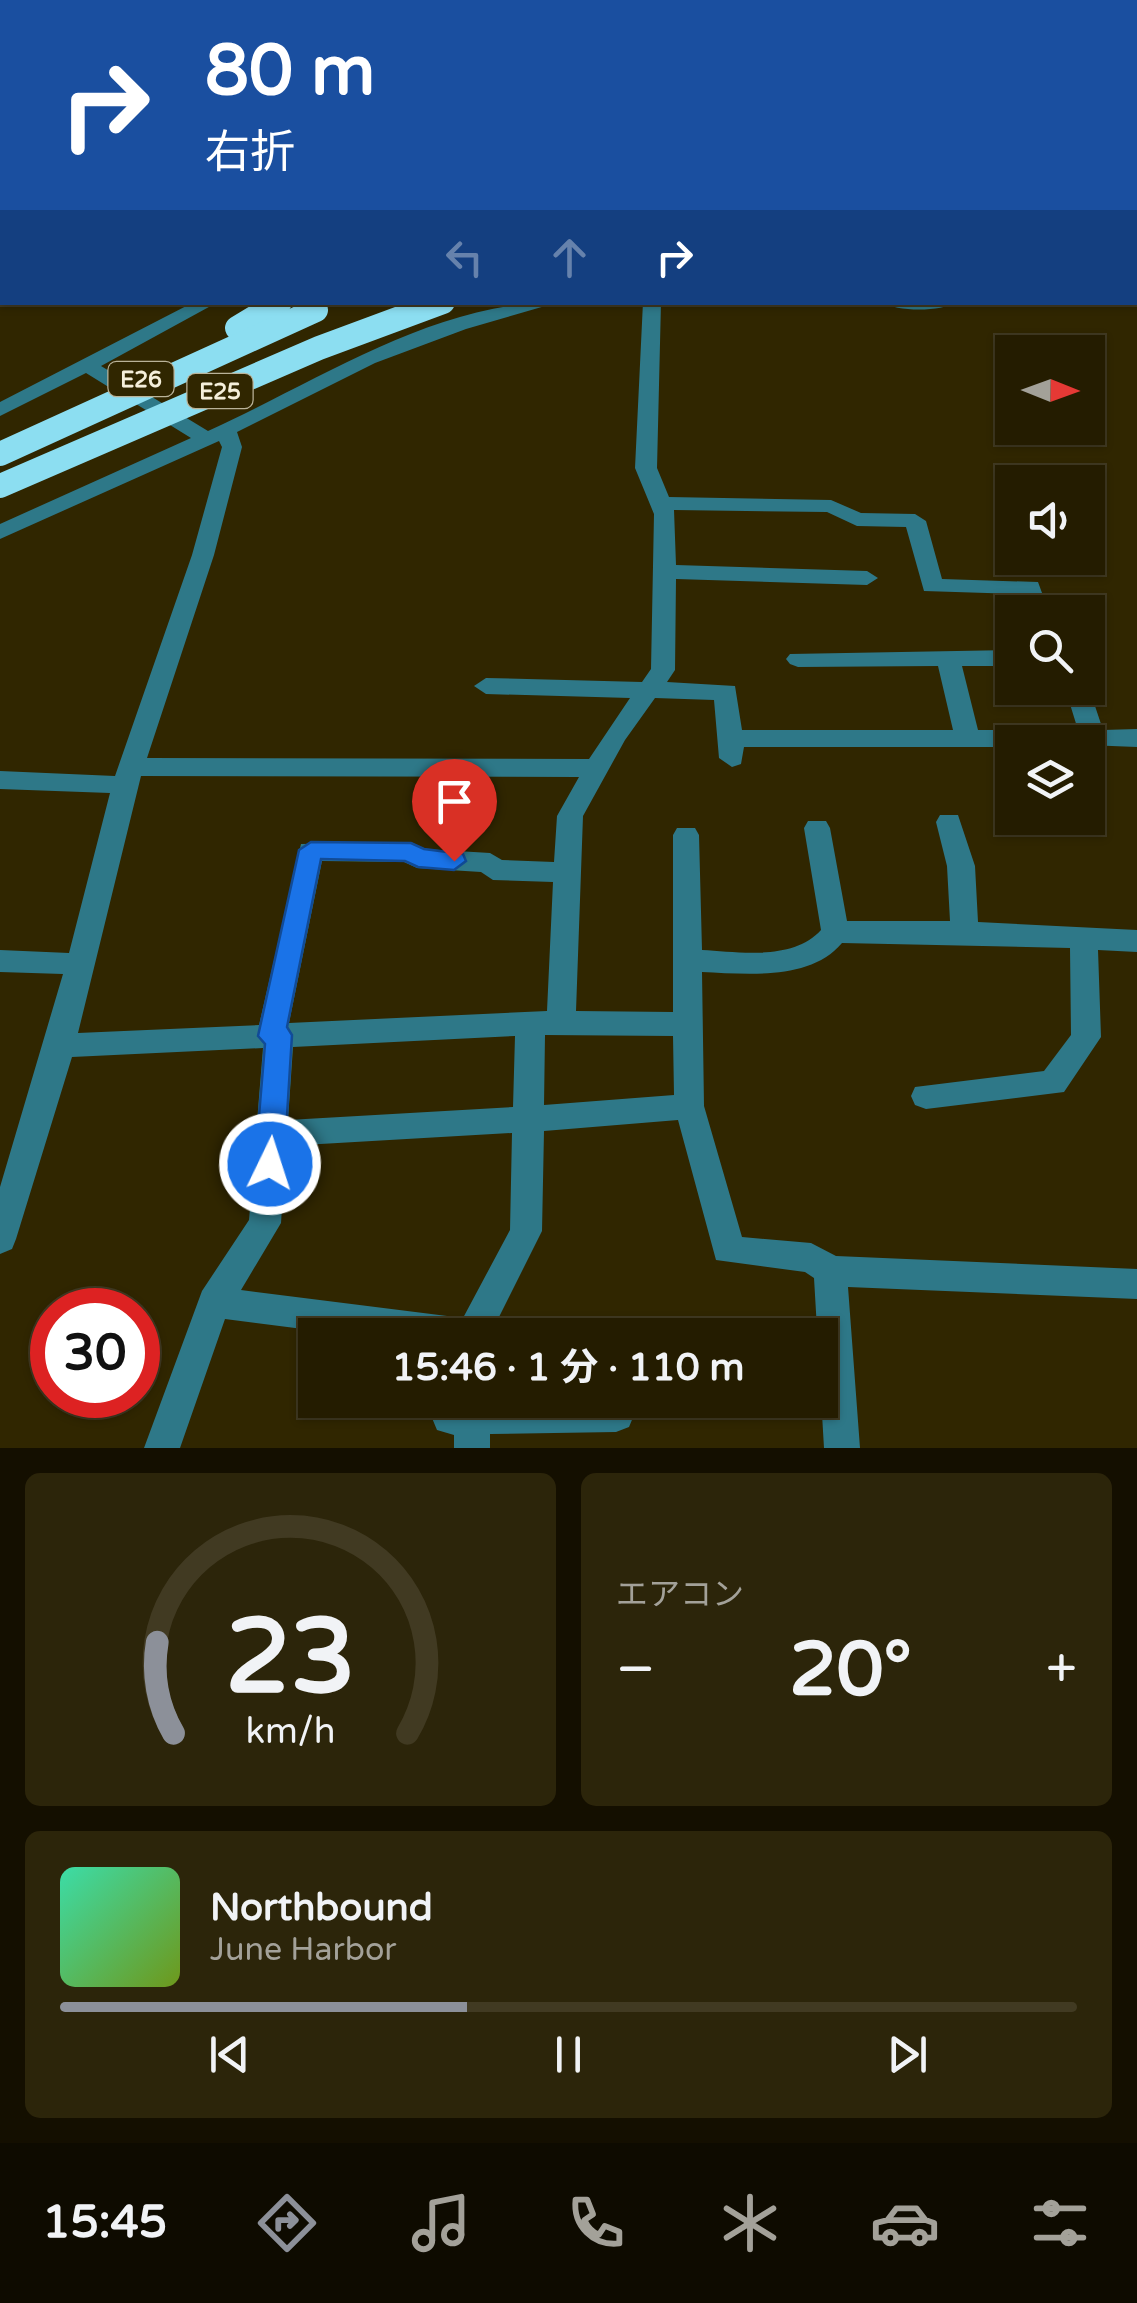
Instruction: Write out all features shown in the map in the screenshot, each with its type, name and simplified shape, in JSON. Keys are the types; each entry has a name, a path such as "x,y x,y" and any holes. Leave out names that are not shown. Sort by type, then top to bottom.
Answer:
{"highway":[{"name":"E26","path":"0,454 274,305"},
{"name":"E25","path":"0,454 326,305"},
{"name":"E25","path":"0,486 380,305"},
{"name":"E25","path":"0,486 319,348 434,305"}],"street":[{"path":"0,410 203,305"},
{"path":"0,532 216,434 321,380 460,325 538,305"},
{"path":"214,1302 472,1335 526,1231 526,1119 546,1023 568,872 570,816 597,768 663,670 665,514 646,468 652,305"},
{"path":"0,1239 60,1046 128,776 202,555 232,447 216,434 88,366"},
{"path":"661,503 832,506 857,520 915,521 932,586 1030,587 1033,595"},
{"path":"664,572 868,578"},
{"path":"948,658 968,738"},
{"path":"798,659 995,658"},
{"path":"486,686 650,687 726,692 731,749 995,738"},
{"path":"1105,738 1137,738"},
{"path":"0,780 597,768"},
{"path":"949,822 961,866 965,932"},
{"path":"686,960 754,962 804,958 827,947 835,932 818,828"},
{"path":"686,835 689,1106 714,1186 728,1250 811,1258 830,1271 1137,1284"},
{"path":"162,1448 214,1302 265,1223 275,1035 311,850 411,852 418,858 490,864 493,870 568,872"},
{"path":"835,932 965,932 1137,941"},
{"path":"926,1096 1052,1083 1086,1037 1084,940"},
{"path":"0,961 82,964"},
{"path":"60,1046 546,1023 686,1024"},
{"path":"272,1134 689,1106"},
{"path":"830,1271 842,1448"},
{"path":"466,1422 552,1418"}],"route":[{"path":"270,1164 279,1035 272,1036 311,850 411,852 418,858 454,861"}]}
